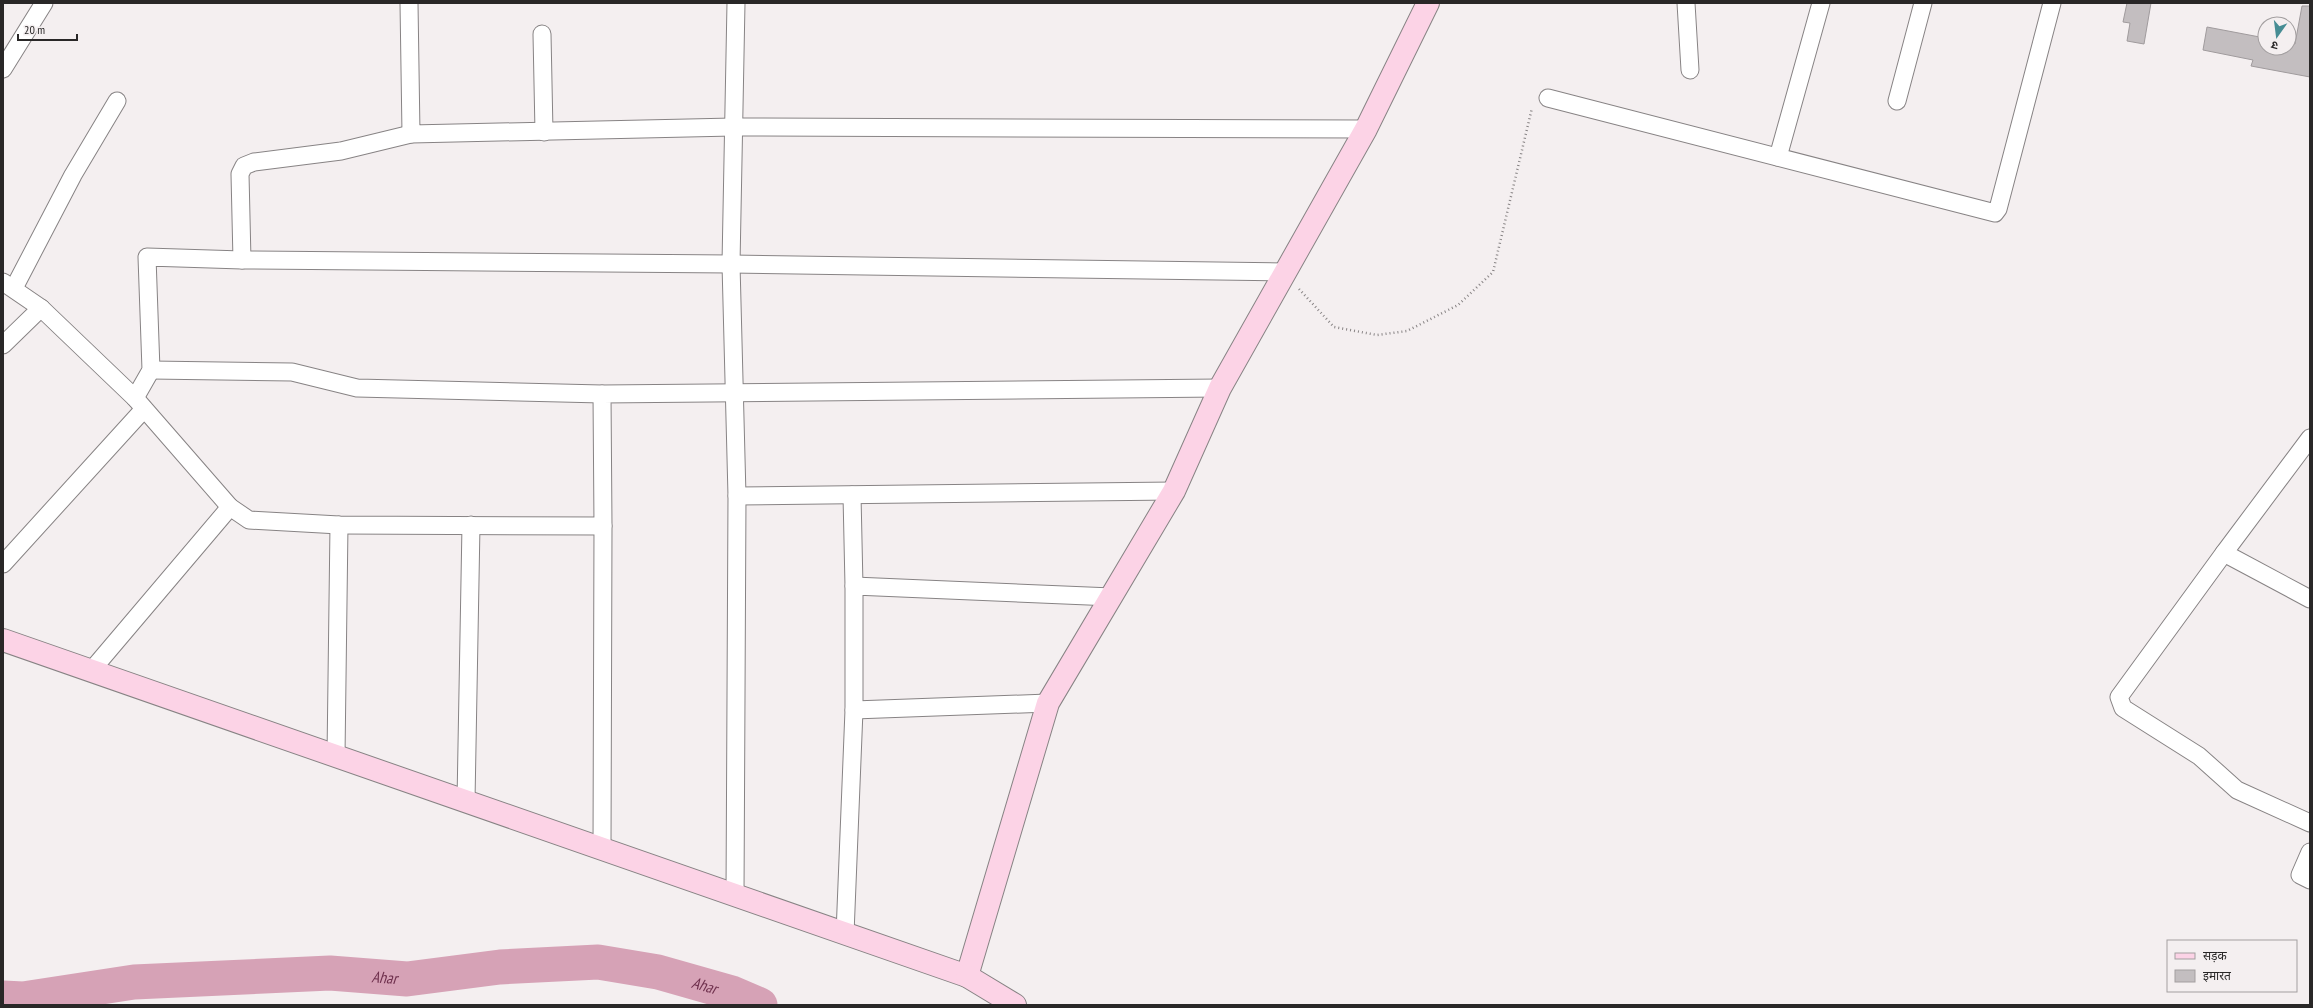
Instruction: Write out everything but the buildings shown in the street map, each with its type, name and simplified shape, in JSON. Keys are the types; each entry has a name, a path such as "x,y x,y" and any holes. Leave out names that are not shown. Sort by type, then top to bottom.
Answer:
{"street":[{"path":"3,69 44,3"},
{"path":"409,3 411,134"},
{"path":"735,895 737,496 733,392 731,264 736,3"},
{"path":"967,976 1048,703 1112,598 1174,491 1220,388 1283,272 1366,129 1428,3"},
{"path":"1686,3 1690,70"},
{"path":"1778,157 1822,3"},
{"path":"1897,101 1923,3"},
{"path":"1548,98 1995,213 1998,209 2052,3"},
{"path":"542,34 544,132"},
{"path":"117,101 8,285 41,308 140,404 230,507 249,520 339,525 603,526"},
{"path":"242,260 240,174 244,166 254,162 341,151 411,134 734,127 1366,129"},
{"path":"3,564 140,404 151,370 147,257 242,260 731,264 1283,272"},
{"path":"3,345 41,308"},
{"path":"151,370 292,372 357,388 602,394 1220,388"},
{"path":"602,394 602,849"},
{"path":"2310,438 2119,697 2123,708 2199,756 2237,790 2310,823"},
{"path":"737,496 1174,491"},
{"path":"845,934 854,710 852,495"},
{"path":"91,671 230,507"},
{"path":"336,756 339,525"},
{"path":"466,801 471,525"},
{"path":"2224,554 2310,599"},
{"path":"854,586 1112,598"},
{"path":"3,640 967,976 1015,1005"},
{"path":"854,710 1048,703"},
{"path":"2310,852 2300,875 2310,880"}],"path":[{"path":"1283,272 1334,327 1377,335 1407,331 1458,305 1493,272 1532,108 1548,98"}],"waterway":[{"name":"Ahar","path":"3,998 23,999 134,982 330,973 407,979 500,967 598,962 658,972 732,993 760,1005"}]}
